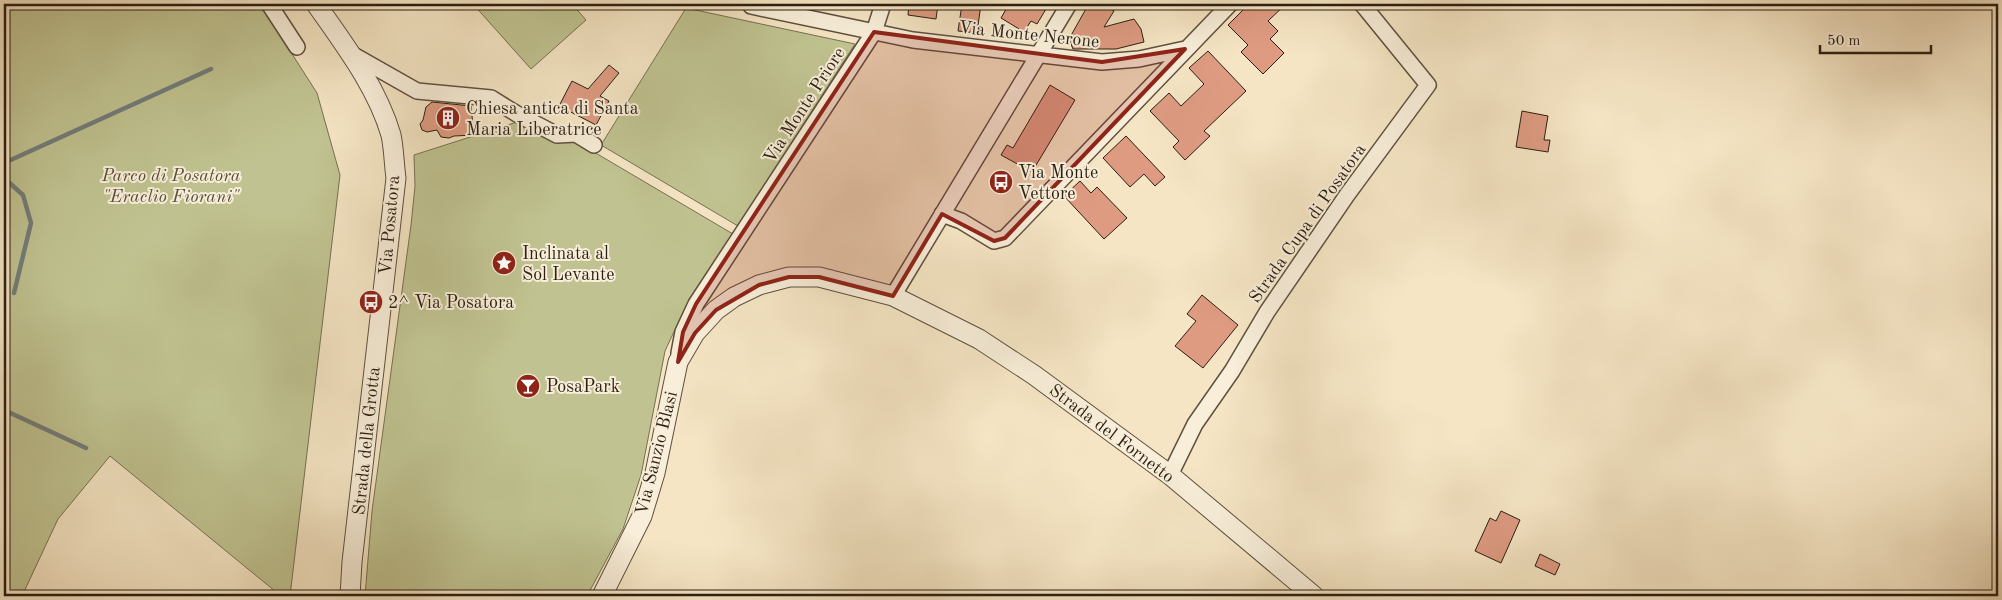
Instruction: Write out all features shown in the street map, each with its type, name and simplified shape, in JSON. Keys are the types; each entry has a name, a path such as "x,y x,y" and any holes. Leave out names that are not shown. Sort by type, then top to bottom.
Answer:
{"street":[{"path":"269,4 297,47"},
{"name":"Via Posatora","path":"316,4 350,53 377,100 391,136 396,178 384,286"},
{"name":"Via Monte Nerone","path":"749,4 913,40 1102,62 1139,59 1185,50"},
{"name":"Via Monte Priore","path":"750,223 874,32 883,4"},
{"path":"893,296 1069,4"},
{"path":"942,214 962,221 994,241 1005,238 1230,4"},
{"name":"Strada Cupa di Posatora","path":"1170,475 1195,424 1232,372 1267,312 1347,195 1428,85 1362,4"},
{"path":"350,53 417,91 491,98 557,135 576,134 594,145"},
{"name":"Via Sanzio Blasi","path":"602,596 642,516 655,473 683,332 696,304 750,223"},
{"name":"Via Sanzio Blasi","path":"678,362 694,333 716,310 734,297 760,285 789,277 819,278 893,296"},
{"name":"Strada della Grotta","path":"350,596 352,562 384,286"},
{"name":"Strada del Fornetto","path":"893,296 979,339 1034,375 1170,475 1314,596"}],"highlighted area":[{"path":"874,32 1102,62 1185,49 1005,238 994,241 942,214 893,296 819,277 789,277 759,285 716,310 695,333 678,362 683,332 696,304"}],"green space":[{"name":"Parco di Posatora \"Eraclio Fiorani\"","path":"4,4 260,4 317,93 340,175 290,596 281,596 110,456 58,519 22,596 4,596"},
{"path":"473,4 572,4 586,20 531,69"},
{"path":"686,8 855,44 738,226 601,145"},
{"path":"517,122 577,142 733,234 686,306 665,351 641,475 623,529 587,596 365,596 372,511 411,225 415,186 414,155"}],"building":[{"path":"909,4 938,4 936,19 908,15"},
{"path":"962,4 981,4 977,33 958,31"},
{"path":"1009,4 1049,4 1037,24 1031,21 1024,32 1001,18"},
{"path":"1093,4 1102,4 1114,11 1104,27 1134,19 1141,29 1144,42 1116,49 1073,49 1069,39 1087,7 1090,8"},
{"path":"1249,4 1286,4 1268,21 1278,31 1270,39 1284,53 1263,74 1241,52 1248,45 1228,25"},
{"path":"1208,51 1246,91 1204,131 1210,136 1185,160 1173,147 1179,141 1150,111 1169,93 1181,106 1204,84 1189,68"},
{"path":"609,65 619,73 600,96 609,101 596,125 559,106 572,81 588,89"},
{"path":"1050,85 1075,100 1032,172 1001,155 1007,145 1013,148"},
{"name":"Chiesa antica di Santa Maria Liberatrice","path":"432,102 471,106 474,135 449,138 441,137 437,130 427,132 422,130 420,124 426,107"},
{"path":"1522,111 1548,116 1544,140 1550,140 1548,152 1516,147"},
{"path":"1126,136 1165,177 1155,186 1144,174 1130,187 1103,158"},
{"path":"1080,181 1091,193 1097,187 1127,218 1104,239 1064,196"},
{"path":"1202,295 1238,325 1203,368 1175,346 1196,321 1187,314"},
{"name":"PosaPark","path":"533,377 536,389 527,391 519,386 525,379"},
{"path":"1501,511 1520,520 1501,563 1475,551 1490,518 1496,521"},
{"path":"1540,554 1560,564 1555,575 1535,566"}],"waterway":[{"path":"4,163 211,69"},
{"path":"4,178 23,195 31,223 14,293"},
{"path":"4,410 86,448"}],"place":[{"name":"Chiesa antica di Santa Maria Liberatrice","path":"448,118"},
{"name":"Via Monte Vettore","path":"1001,182"},
{"name":"Inclinata al Sol Levante","path":"504,263"},
{"name":"2^ Via Posatora","path":"371,302"},
{"name":"PosaPark","path":"528,386"}]}
